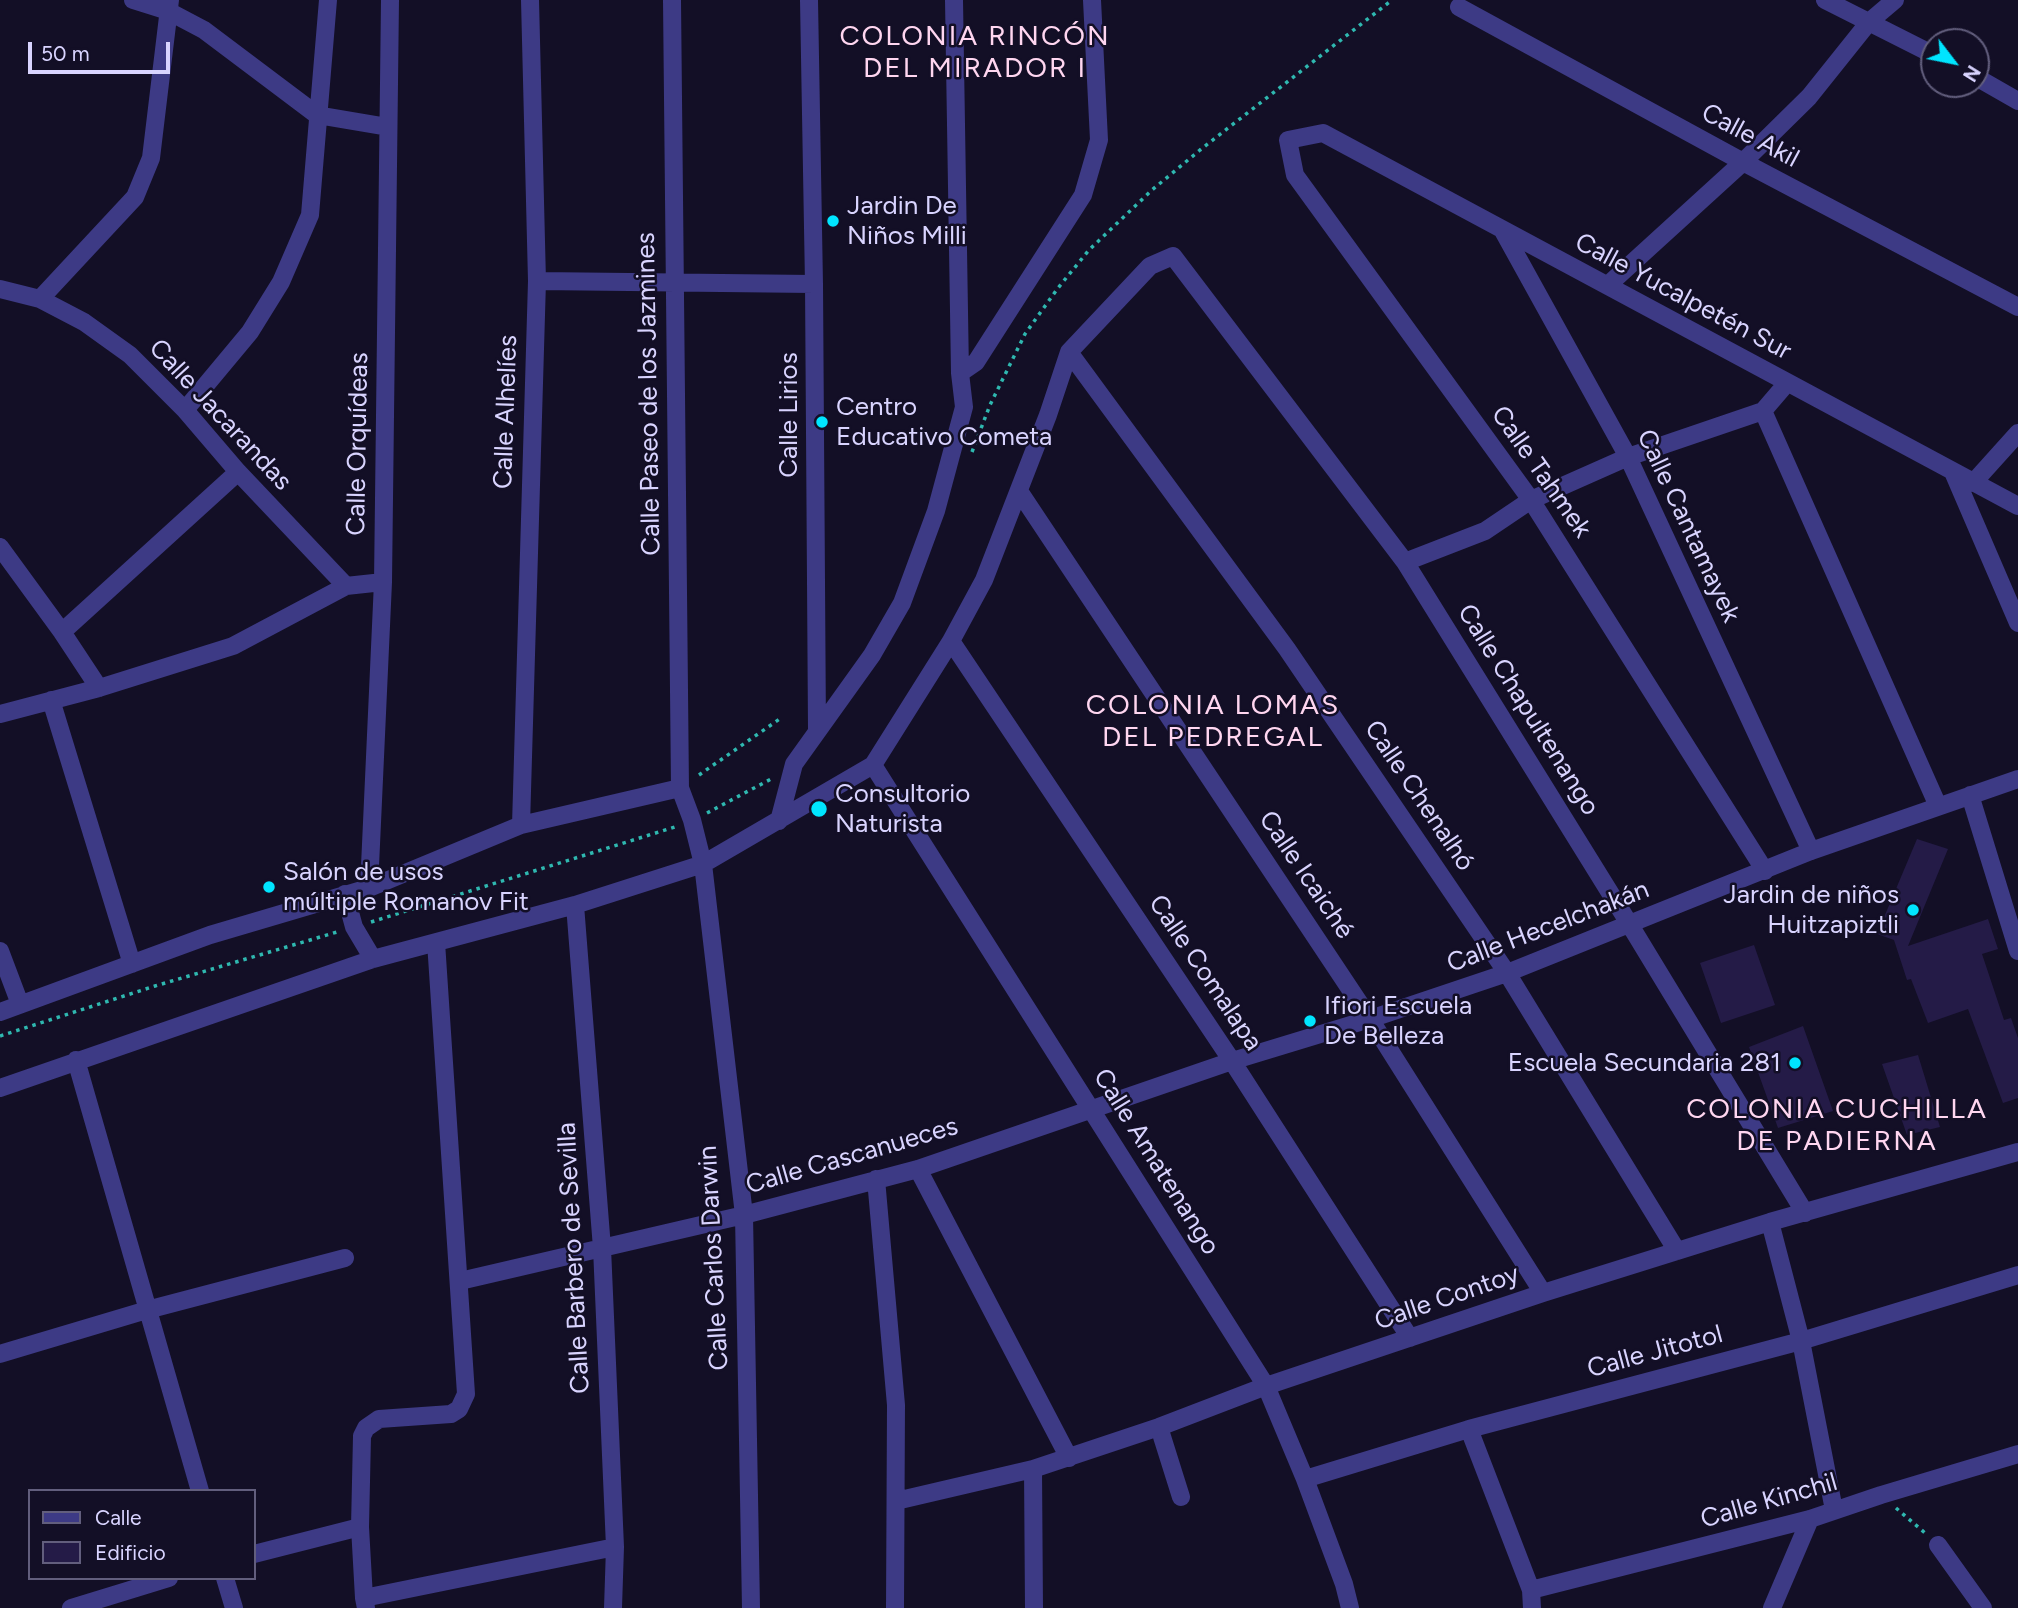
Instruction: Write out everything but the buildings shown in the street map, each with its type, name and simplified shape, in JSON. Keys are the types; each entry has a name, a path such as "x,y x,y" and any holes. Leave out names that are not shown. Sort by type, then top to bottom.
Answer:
{"street":[{"path":"133,0 169,5 317,115 388,127"},
{"path":"185,410 250,332 281,282 310,215 328,0"},
{"name":"Calle Orquídeas","path":"369,888 383,582 390,0"},
{"name":"Calle Alhelíes","path":"522,825 537,281 530,0"},
{"name":"Calle Paseo de los Jazmines","path":"672,0 680,788 692,820"},
{"name":"Calle Lirios","path":"809,0 817,730"},
{"path":"779,821 794,764 872,655 902,603 936,511 964,407 960,373 954,0"},
{"path":"960,373 976,362 1083,195 1099,140 1092,0"},
{"path":"1825,0 1920,48"},
{"path":"1608,285 1743,162 1809,97 1869,22 1895,0"},
{"path":"40,299 135,197 151,158 169,5"},
{"name":"Calle Akil","path":"1459,7 1743,162 2018,307"},
{"path":"1990,85 2018,101"},
{"name":"Calle Yucalpetén Sur","path":"1323,133 2018,506"},
{"name":"Calle Tahmek","path":"1323,133 1288,140 1295,175 1531,500 1765,871"},
{"name":"Calle Cantamayek","path":"1503,231 1628,457 1811,851"},
{"name":"Calle Chapultenango","path":"1069,352 1150,266 1173,256 1405,562 1805,1213"},
{"path":"537,281 814,284"},
{"name":"Calle Jacarandas","path":"0,289 40,299 84,323 130,355 185,410 238,472 346,586"},
{"path":"0,1088 373,959 575,905 703,864 873,765 951,641 984,580 1069,352"},
{"name":"Calle Chenalhó","path":"1069,352 1287,649 1507,973 1676,1251"},
{"path":"1405,562 1485,531 1531,500 1628,457 1763,411 1787,383"},
{"path":"1763,411 1938,806"},
{"path":"1973,483 2018,433"},
{"path":"62,632 238,472"},
{"path":"1953,472 2018,623"},
{"name":"Calle Icaiché","path":"1019,491 1370,1018 1543,1293"},
{"path":"0,547 99,688"},
{"path":"0,714 99,688 233,646 346,586 383,582"},
{"name":"Calle Comalapa","path":"951,641 1232,1061 1410,1338"},
{"path":"51,700 132,964"},
{"name":"Calle Amatenango","path":"873,765 1266,1386 1306,1479 1350,1608"},
{"name":"Calle Hecelchakán","path":"1091,1108 1507,973 1811,851 2018,779"},
{"path":"0,1012 210,935 369,888 522,825 680,788"},
{"path":"1970,794 2018,951"},
{"name":"Calle Carlos Darwin","path":"692,820 703,864 744,1215 751,1608"},
{"path":"345,894 354,927 373,959"},
{"name":"Calle Barbero de Sevilla","path":"575,905 602,1248 615,1547 613,1608"},
{"path":"436,942 466,1394 459,1409 451,1414 379,1419 366,1428 362,1436 360,1527 365,1603 615,1547"},
{"path":"0,951 20,1004"},
{"path":"76,1060 199,1489"},
{"name":"Calle Cascanueces","path":"460,1281 744,1215 918,1169 1091,1108"},
{"name":"Calle Contoy","path":"896,1501 1069,1458 1266,1386 1543,1293 1770,1222 2018,1152"},
{"path":"918,1169 1069,1458"},
{"path":"876,1179 896,1405 895,1608"},
{"path":"1770,1222 1801,1340 1834,1510"},
{"path":"0,1354 147,1310 345,1258"},
{"name":"Calle Jitotol","path":"1306,1479 1469,1429 1801,1340 2018,1275"},
{"path":"1159,1427 1181,1497"},
{"path":"1469,1429 1532,1599"},
{"name":"Calle Kinchil","path":"1532,1599 1810,1519 2018,1454"},
{"path":"1033,1469 1034,1608"},
{"path":"1772,1608 1810,1519"},
{"path":"256,1553 360,1527"},
{"path":"1938,1545 1983,1608"},
{"path":"71,1608 162,1580"},
{"path":"226,1580 234,1608"}],"path":[{"path":"968,463 990,405 1025,334 1089,250 1152,190 1200,150 1392,0"},
{"path":"680,788 781,718"},
{"path":"0,1036 692,820 757,788 794,764"},
{"path":"1881,1495 1938,1545"}],"place":[{"name":"Jardin De Niños Milli","path":"833,221"},
{"name":"Centro Educativo Cometa","path":"822,422"},
{"name":"Consultorio Naturista","path":"819,809"},
{"name":"Salón de usos múltiple Romanov Fit","path":"269,887"},
{"name":"Jardin de niños Huitzapiztli","path":"1913,910"},
{"name":"Ifiori Escuela De Belleza","path":"1310,1021"},
{"name":"Escuela Secundaria 281","path":"1795,1063"}],"district":[{"name":"COLONIA RINCÓN DEL MIRADOR I","path":"975,53"},
{"name":"COLONIA LOMAS DEL PEDREGAL","path":"1213,722"},
{"name":"COLONIA CUCHILLA DE PADIERNA","path":"1837,1126"}]}
